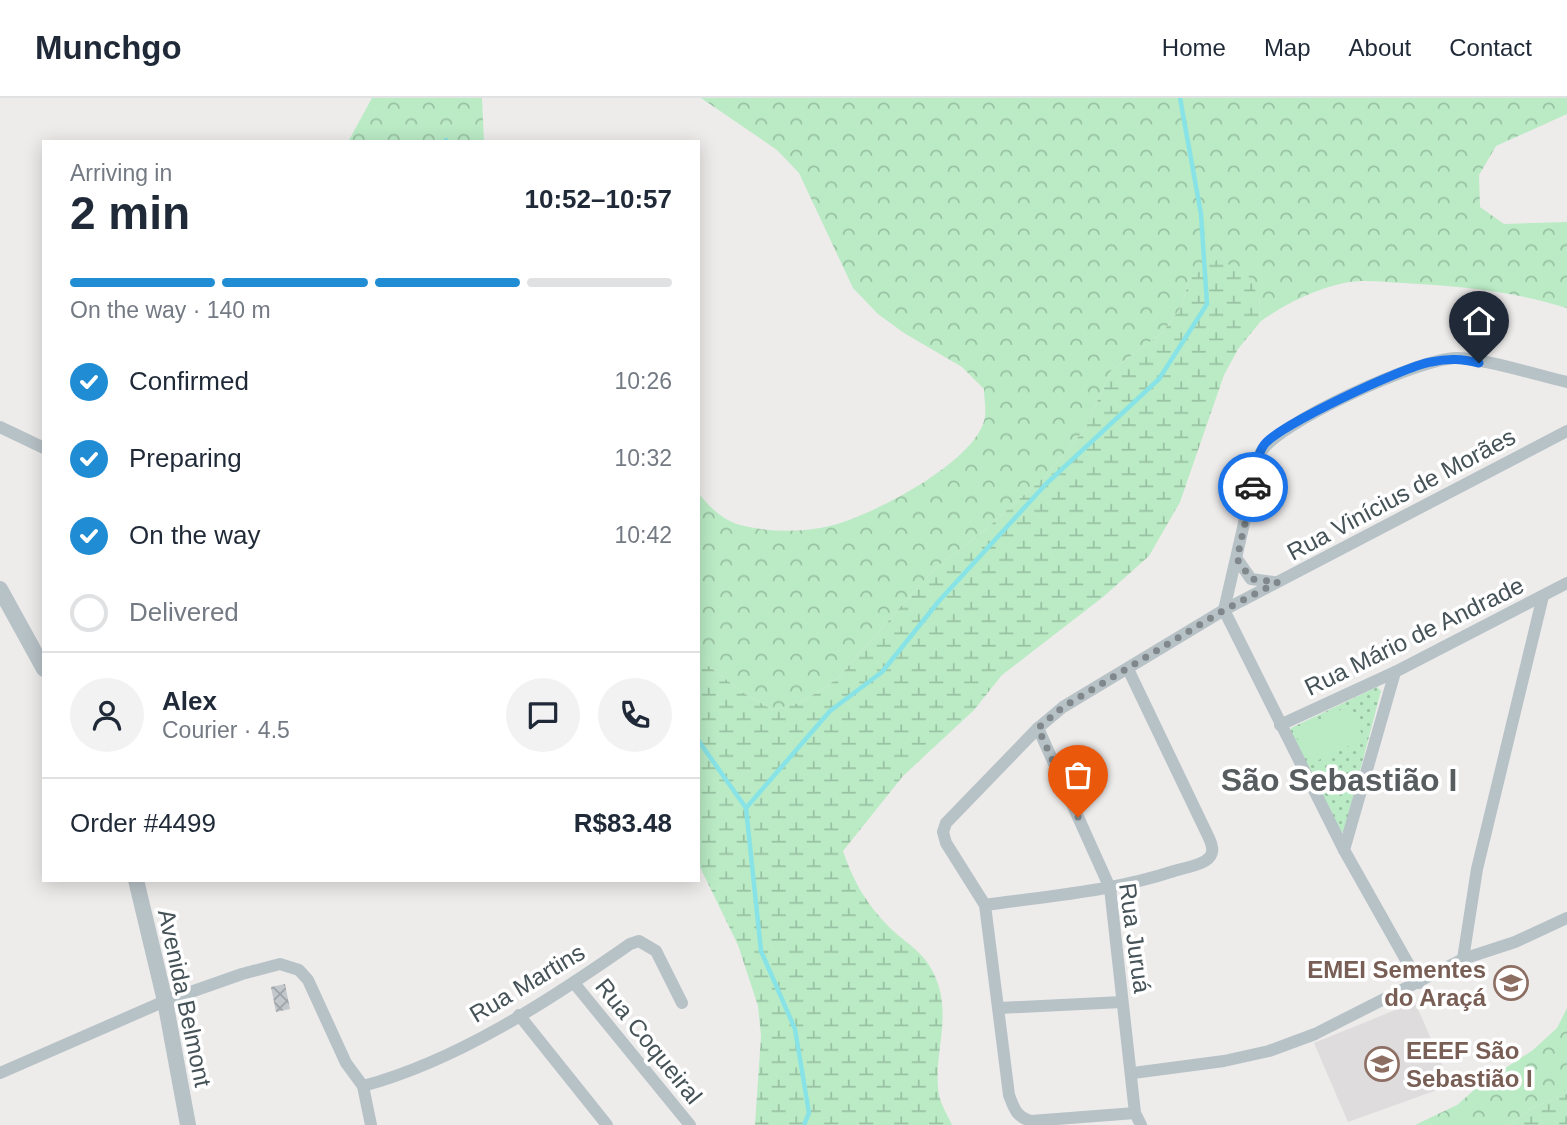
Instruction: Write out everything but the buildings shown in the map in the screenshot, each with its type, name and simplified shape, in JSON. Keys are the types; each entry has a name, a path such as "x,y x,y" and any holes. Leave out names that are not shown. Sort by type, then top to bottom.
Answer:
{"street":[{"path":"1419,983 1344,850 1224,610 1259,454 1269,440 1284,430 1367,388 1429,362 1457,358 1567,382"},
{"path":"0,427 42,447"},
{"name":"Rua Vinícius de Morães","path":"1138,1119 1031,1121 1016,1113 1009,1094 985,905 946,843 943,832 946,823 1038,728 1063,707 1224,610 1567,431"},
{"path":"1237,559 1251,579 1278,582"},
{"name":"Rua Mário de Andrade","path":"1280,725 1395,672 1567,583"},
{"path":"0,589 42,665"},
{"path":"1463,959 1477,869 1543,596"},
{"path":"985,905 1110,887 1156,877 1205,861 1213,849 1128,669"},
{"path":"1344,850 1395,672"},
{"name":"Rua Juruá","path":"1038,728 1110,887 1138,1119"},
{"name":"Avenida Belmont","path":"136,882 165,1001 188,1125"},
{"path":"1133,1073 1224,1061 1269,1051 1315,1034 1463,959 1515,942 1567,918"},
{"name":"Rua Martins","path":"363,1086 428,1064 575,983 630,944 639,941 656,951 682,1003"},
{"path":"0,1073 165,1001 242,974 280,964 292,967 308,980 346,1063 363,1086 371,1125"},
{"name":"Rua Coqueiral","path":"575,983 691,1125"},
{"path":"1000,1008 1122,1002"},
{"path":"519,1015 607,1125"}],"shaded area":[{"name":"EEEF São Sebastião I","path":"1415,1002 1451,1085 1348,1122 1314,1043"}],"green space":[{"path":"372,98 482,98 484,140 349,140"},
{"path":"701,98 1567,98 1567,114 1496,146 1479,175 1480,207 1504,224 1567,222 1567,308 1486,290 1359,281 1311,293 1261,321 1259,298 1190,278 1181,307 1163,332 1111,371 1085,429 1045,476 984,531 934,569 837,679 802,702 773,710 745,694 700,660 700,495 711,508 733,523 785,531 830,526 894,500 941,470 976,437 984,421 985,410 984,389 962,367 904,333 878,314 853,288 799,173 777,150"},
{"path":"1217,260 1246,271 1259,298 1261,321 1238,349 1224,375 1180,502 1149,556 1103,597 1002,675 974,710 903,776 843,851 856,882 868,901 890,928 920,954 934,974 940,990 943,1020 938,1065 939,1095 952,1125 755,1125 761,1036 758,1006 738,945 700,867 700,660 745,694 773,710 802,702 837,679 934,569 984,531 1045,476 1085,429 1111,371 1163,332 1181,307 1190,278"},
{"path":"1377,687 1381,691 1344,832 1339,832 1289,735 1291,728"},
{"path":"1349,706 1364,739 1310,764 1294,731"},
{"path":"1567,1008 1567,1094 1532,1108 1510,1125 1415,1125 1457,1105 1481,1084 1533,1050 1557,1028"},
{"path":"1567,1094 1567,1125 1510,1125 1532,1108"}],"waterway":[{"path":"746,808 830,711 882,672 939,601 1046,484 1159,379 1207,304 1201,214 1180,98"},
{"path":"700,743 746,808 761,951 795,1029 809,1113 804,1125"}],"way so far":[{"path":"1078,817 1038,728 1063,707 1224,610 1278,582 1258,582 1251,579 1237,559 1253,487"}],"place":[{"name":"EMEI Sementes do Araçá","path":"1511,983"},
{"name":"EEEF São Sebastião I","path":"1382,1064"}],"district":[{"name":"São Sebastião I","path":"1339,780"}],"route":[{"path":"1253,487 1263,446 1284,430 1363,390 1429,362 1457,358 1479,363"}]}
